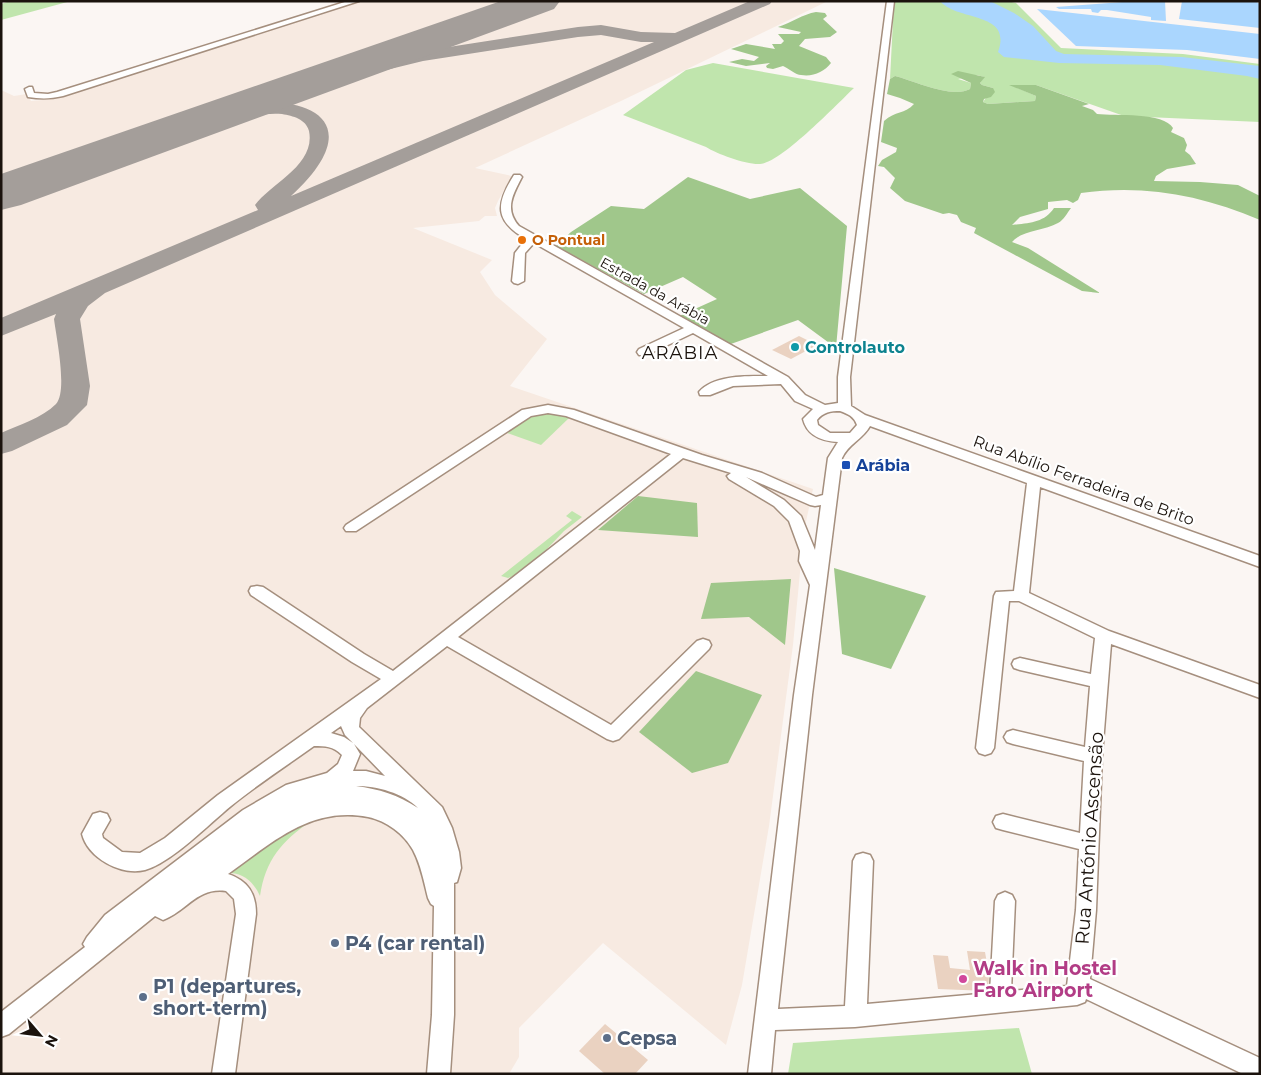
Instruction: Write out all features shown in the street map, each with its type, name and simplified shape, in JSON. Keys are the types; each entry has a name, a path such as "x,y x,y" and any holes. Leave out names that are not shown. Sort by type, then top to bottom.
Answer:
{"street":[{"path":"29,89 31,95 40,97 60,94 356,1"},
{"path":"760,1074 802,705 837,451 859,428 845,409 844,377 891,1"},
{"name":"Estrada da Arábia","path":"517,177 506,198 504,207 509,222 515,228 784,380 800,398"},
{"path":"518,281 520,253 532,239"},
{"path":"643,352 692,329"},
{"path":"810,419 817,411 827,408 844,377"},
{"path":"705,392 713,386 725,383 784,380"},
{"path":"800,398 827,408 845,409"},
{"path":"800,398 813,427 837,451"},
{"path":"352,528 499,430 527,413 538,410 558,410 569,413 689,455 757,476 815,502 830,497"},
{"name":"Rua Abílio Ferradeira de Brito","path":"822,434 835,438 859,428 895,432 1260,562"},
{"path":"689,455 748,484 790,512 799,524 808,551 808,561 818,584"},
{"path":"100,820 92,834 94,842 100,848 118,860 143,862 172,844 225,800 394,680 689,455"},
{"path":"1022,596 1034,480"},
{"path":"257,591 394,680"},
{"path":"985,748 1002,596 1022,596 1103,635 1260,692"},
{"name":"Rua António Ascensão","path":"1078,984 1086,910 1093,756 1103,635"},
{"path":"447,638 613,734 703,645"},
{"path":"1020,664 1100,682"},
{"path":"361,704 351,717 350,730 436,813 443,829 452,867 444,922"},
{"path":"1013,737 1093,756"},
{"path":"309,739 325,738 339,742 351,754 344,772 332,779"},
{"path":"74,968 112,922 256,810 282,794 298,787 332,779 355,778 378,780 394,785 420,798"},
{"path":"1,1026 251,831 278,813 311,798 339,793 364,794 392,802 407,810 421,822 437,849 443,870 444,922 441,1052 438,1074"},
{"path":"74,968 128,938 194,888 300,816 320,810 344,807 362,808 379,813 411,832 421,848 430,870 444,922"},
{"path":"1003,822 1089,843"},
{"path":"855,1016 863,861"},
{"path":"194,888 210,882 230,883 243,892 246,900 246,914 223,1074"},
{"path":"1000,1002 1005,901"},
{"path":"765,1020 855,1016 1077,995 1078,984 1260,1070"},
{"path":"441,1052 446,1074"}],"shaded area":[{"path":"360,1 828,1 621,101 475,168 512,176 495,208 497,216 485,216 479,221 413,228 492,260 480,272 495,295 547,339 510,386 813,489 804,531 793,645 769,826 742,985 726,1045 603,943 519,1028 519,1057 509,1074 1,1074 1,90 14,96 27,94 31,101 43,100"}],"green space":[{"path":"10,1 71,1 1,20 1,4"},
{"path":"894,1 1007,1 1016,3 1061,48 1183,54 1260,64 1260,122 1124,116 1036,85 1011,85 1036,96 1035,101 988,104 983,102 993,88 982,85 980,83 984,77 977,75 958,79 971,83 970,89 962,92 944,91 895,76 890,79"},
{"path":"816,12 825,13 827,16 823,19 837,32 830,37 805,39 799,46 826,57 831,63 822,71 810,75 801,75 783,66 773,69 767,68 766,66 770,63 746,66 729,62 742,59 754,61 759,57 731,49 746,44 775,49 772,44 781,44 784,41 778,34 799,34 801,32 778,27"},
{"path":"713,63 854,88 794,144 781,154 760,164 748,163 717,153 623,115 686,70"},
{"path":"958,71 985,77 980,83 993,88 995,92 991,97 984,99 983,102 988,104 1035,101 1036,96 1009,85 1036,85 1089,104 1082,106 1093,110 1097,114 1160,119 1173,128 1171,132 1184,138 1187,145 1185,151 1196,164 1167,169 1156,176 1154,181 1238,185 1260,196 1260,220 1238,211 1194,198 1150,191 1127,190 1081,193 1078,200 1073,203 1067,200 1048,202 1048,209 1020,217 1012,225 1030,223 1046,217 1054,208 1071,208 1058,223 1021,235 1012,242 1028,248 1100,293 1082,291 974,233 976,228 961,222 957,215 943,214 905,201 890,188 895,178 884,167 878,166 882,160 896,152 897,148 881,142 884,121 914,104 887,94 890,79 895,76 944,91 962,92 970,89 971,83 951,74"},
{"path":"688,177 750,199 800,188 847,226 836,348 798,320 728,345 677,317 717,299 683,277 644,294 556,246 571,232 611,206 644,209"},
{"path":"548,413 569,418 541,445 507,433 534,415"},
{"path":"638,496 697,503 698,537 598,530"},
{"path":"572,511 582,517 564,531 546,550 513,576 508,578 501,576 572,520 566,516"},
{"path":"834,568 926,596 891,669 842,654"},
{"path":"791,579 785,645 749,617 701,619 711,583"},
{"path":"696,671 762,695 728,763 692,773 639,732"},
{"path":"311,821 276,852 262,883 260,896 248,880 241,875 231,873 289,831"},
{"path":"1019,1028 1032,1074 788,1074 793,1043"}],"water":[{"path":"940,1 992,2 1014,13 1033,26 1056,51 1064,54 1182,57 1260,66 1260,79 1160,65 1059,63 1004,57 998,52 1001,39 998,30 991,23 948,8"},
{"path":"1136,1 1165,1 1166,21 1151,20 1151,17 1107,10 1101,10 1098,13 1092,12 1091,9 1059,9 1056,7"},
{"path":"1182,1 1255,1 1260,4 1260,28 1179,19"},
{"path":"1037,9 1260,34 1260,59 1187,50 1076,46"}],"building":[{"name":"Controlauto","path":"799,336 817,345 791,359 772,350"},
{"name":"Walk in Hostel Faro Airport","path":"967,951 985,952 989,975 988,991 938,989 933,955 948,956 950,968 970,970"},
{"name":"Cepsa","path":"605,1024 648,1060 635,1074 605,1074 579,1051"}],"taxiway":[{"path":"1,445 56,419 72,405 76,386 67,319 78,301 96,288 764,1"},
{"path":"317,81 423,56 578,32 601,30 641,37 670,37"},
{"path":"228,112 267,108 297,111 309,116 317,124 320,136 318,146 308,166 292,184 266,205"},
{"path":"1,328 88,291"}],"runway":[{"path":"1,193 540,1"}],"place":[{"name":"O Pontual","path":"522,240"},
{"name":"Controlauto","path":"795,347"},
{"name":"Arábia","path":"846,465"},
{"name":"P4 (car rental)","path":"335,943"},
{"name":"Walk in Hostel Faro Airport","path":"963,979"},
{"name":"P1 (departures, short-term)","path":"143,997"},
{"name":"Cepsa","path":"607,1038"}],"district":[{"name":"ARÁBIA","path":"680,353"}]}
